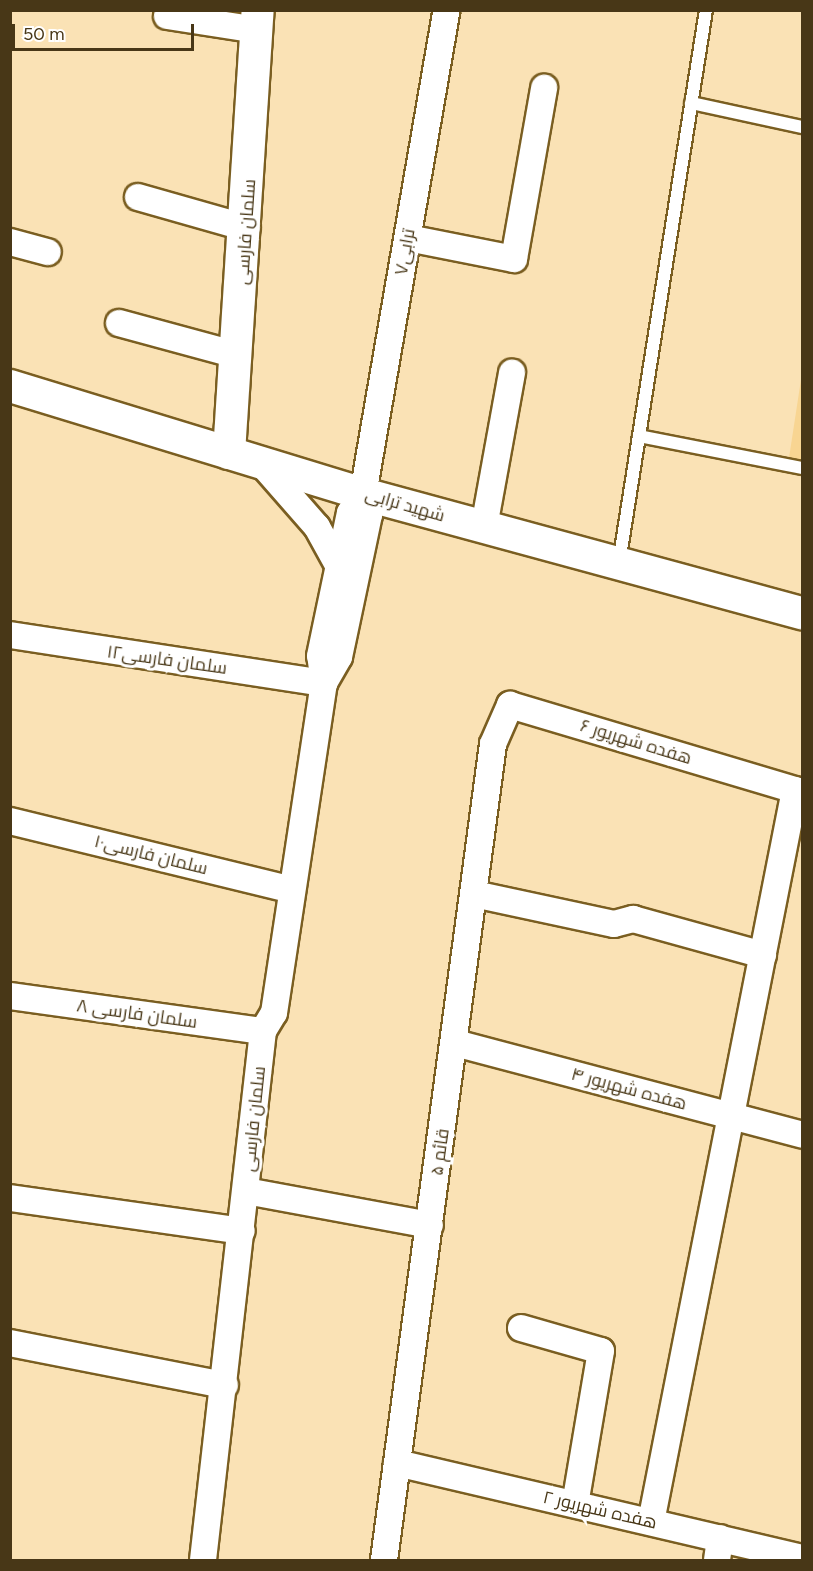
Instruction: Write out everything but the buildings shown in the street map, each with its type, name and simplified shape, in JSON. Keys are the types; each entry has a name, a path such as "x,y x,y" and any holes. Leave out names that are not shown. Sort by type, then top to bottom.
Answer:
{"street":[{"name":"ترابی۷","path":"363,494 447,10"},
{"path":"167,16 258,20"},
{"name":"سلمان فارسی","path":"229,453 247,228 258,20"},
{"path":"408,238 514,259 544,88"},
{"path":"138,197 247,228"},
{"path":"10,242 48,252"},
{"path":"119,323 237,356"},
{"path":"484,527 512,373"},
{"name":"شهید ترابی","path":"10,386 363,494 618,565 802,613"},
{"path":"261,463 305,510 338,565"},
{"name":"سلمان فارسی","path":"204,1560 263,1031 274,1013 324,683 320,656 350,513 363,494"},
{"name":"سلمان فارسی","path":"324,683 339,657 369,516 363,494"},
{"name":"سلمان فارسی۱۲","path":"10,635 324,683"},
{"name":"هفده شهریور ۶","path":"493,744 510,705 799,791"},
{"name":"قائم ۵","path":"384,1560 455,1043 493,744"},
{"path":"651,1522 763,955 799,791"},
{"name":"سلمان فارسی۱۰","path":"10,821 292,890"},
{"path":"474,894 614,924 633,919 763,955"},
{"name":"سلمان فارسی ۸","path":"10,996 263,1031"},
{"name":"هفده شهریور ۴","path":"455,1043 802,1135"},
{"path":"246,1191 430,1225"},
{"path":"10,1198 242,1232"},
{"path":"521,1328 601,1351 575,1504"},
{"path":"10,1343 225,1385"},
{"name":"هفده شهریور ۲","path":"397,1463 651,1522 718,1549 802,1558"}],"lane":[{"path":"618,565 706,10"},
{"path":"691,103 802,127"},
{"path":"639,436 802,468"}],"shaded area":[{"path":"802,373 802,460 789,458"}]}
